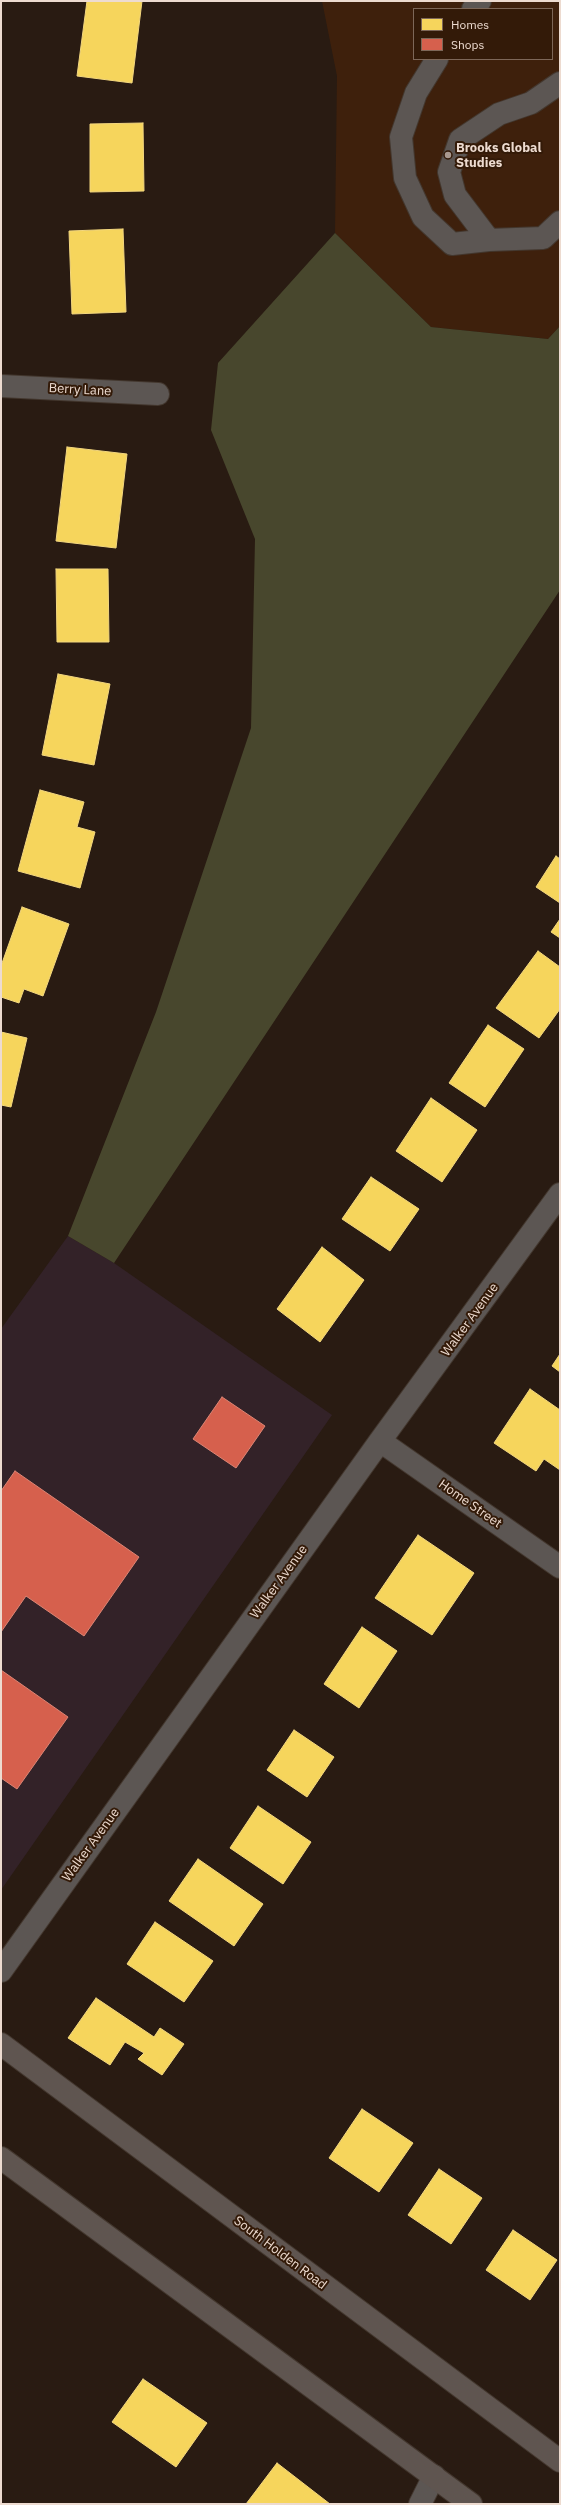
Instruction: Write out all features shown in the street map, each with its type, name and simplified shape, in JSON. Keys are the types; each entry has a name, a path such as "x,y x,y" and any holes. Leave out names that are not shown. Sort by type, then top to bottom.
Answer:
{"main road":[{"name":"South Holden Road","path":"1,2044 560,2461"},
{"path":"1,2158 471,2504"}],"street":[{"path":"436,60 416,93 401,137 405,178 423,217 452,244 489,240 543,238 560,222"},
{"path":"489,240 455,195 449,172 460,140 499,114 531,103 560,83"},
{"name":"Berry Lane","path":"1,386 158,394"},
{"name":"Walker Avenue","path":"1,1971 380,1441 560,1194"},
{"name":"Home Street","path":"380,1441 560,1567"},
{"path":"420,2504 434,2476"}],"shaded area":[{"name":"Brooks Global Studies","path":"322,1 560,1 560,326 548,339 431,327 335,233 337,76"},
{"path":"335,233 431,327 548,339 560,326 560,590 114,1263 68,1236 156,1012 251,728 255,539 211,430 218,363"},
{"path":"68,1236 114,1263 332,1415 1,1890 1,1329"}],"building: Homes":[{"path":"87,1 142,1 132,83 77,76"},
{"path":"143,123 144,191 90,192 90,124"},
{"path":"123,229 126,312 72,314 69,231"},
{"path":"67,447 127,454 116,548 56,541"},
{"path":"56,569 108,569 109,642 57,642"},
{"path":"58,674 110,684 94,765 42,755"},
{"path":"40,790 84,802 77,827 95,832 80,888 18,871"},
{"path":"556,856 560,859 560,903 536,887"},
{"path":"22,907 69,924 43,996 24,989 19,1003 1,997 1,966"},
{"path":"560,919 560,938 551,932"},
{"path":"538,951 560,967 560,1009 539,1038 496,1008"},
{"path":"488,1025 524,1049 485,1107 449,1083"},
{"path":"1,1032 27,1038 11,1107 1,1105"},
{"path":"431,1098 477,1130 442,1182 396,1151"},
{"path":"371,1177 419,1209 390,1251 342,1219"},
{"path":"322,1247 364,1280 320,1342 277,1309"},
{"path":"560,1354 560,1372 552,1366"},
{"path":"530,1389 560,1410 560,1470 544,1459 536,1471 494,1443"},
{"path":"418,1535 474,1573 432,1635 375,1598"},
{"path":"362,1627 397,1651 359,1708 324,1684"},
{"path":"294,1730 334,1757 307,1797 267,1770"},
{"path":"258,1806 311,1842 283,1884 230,1848"},
{"path":"198,1859 263,1904 234,1946 169,1901"},
{"path":"155,1922 213,1961 184,2002 127,1964"},
{"path":"96,1998 154,2037 160,2028 184,2044 162,2075 138,2059 144,2053 125,2042 110,2065 68,2038"},
{"path":"362,2109 413,2143 379,2192 329,2158"},
{"path":"439,2169 482,2198 451,2244 408,2215"},
{"path":"513,2230 557,2260 530,2300 486,2270"},
{"path":"143,2379 207,2423 176,2467 112,2422"},
{"path":"277,2463 330,2504 246,2504"}],"building: Shops":[{"path":"222,1397 265,1426 236,1468 193,1439"},
{"path":"15,1471 139,1557 84,1636 26,1596 1,1632 1,1491"},
{"path":"1,1670 68,1717 17,1789 1,1778"}],"place":[{"name":"Brooks Global Studies","path":"448,155"}]}
